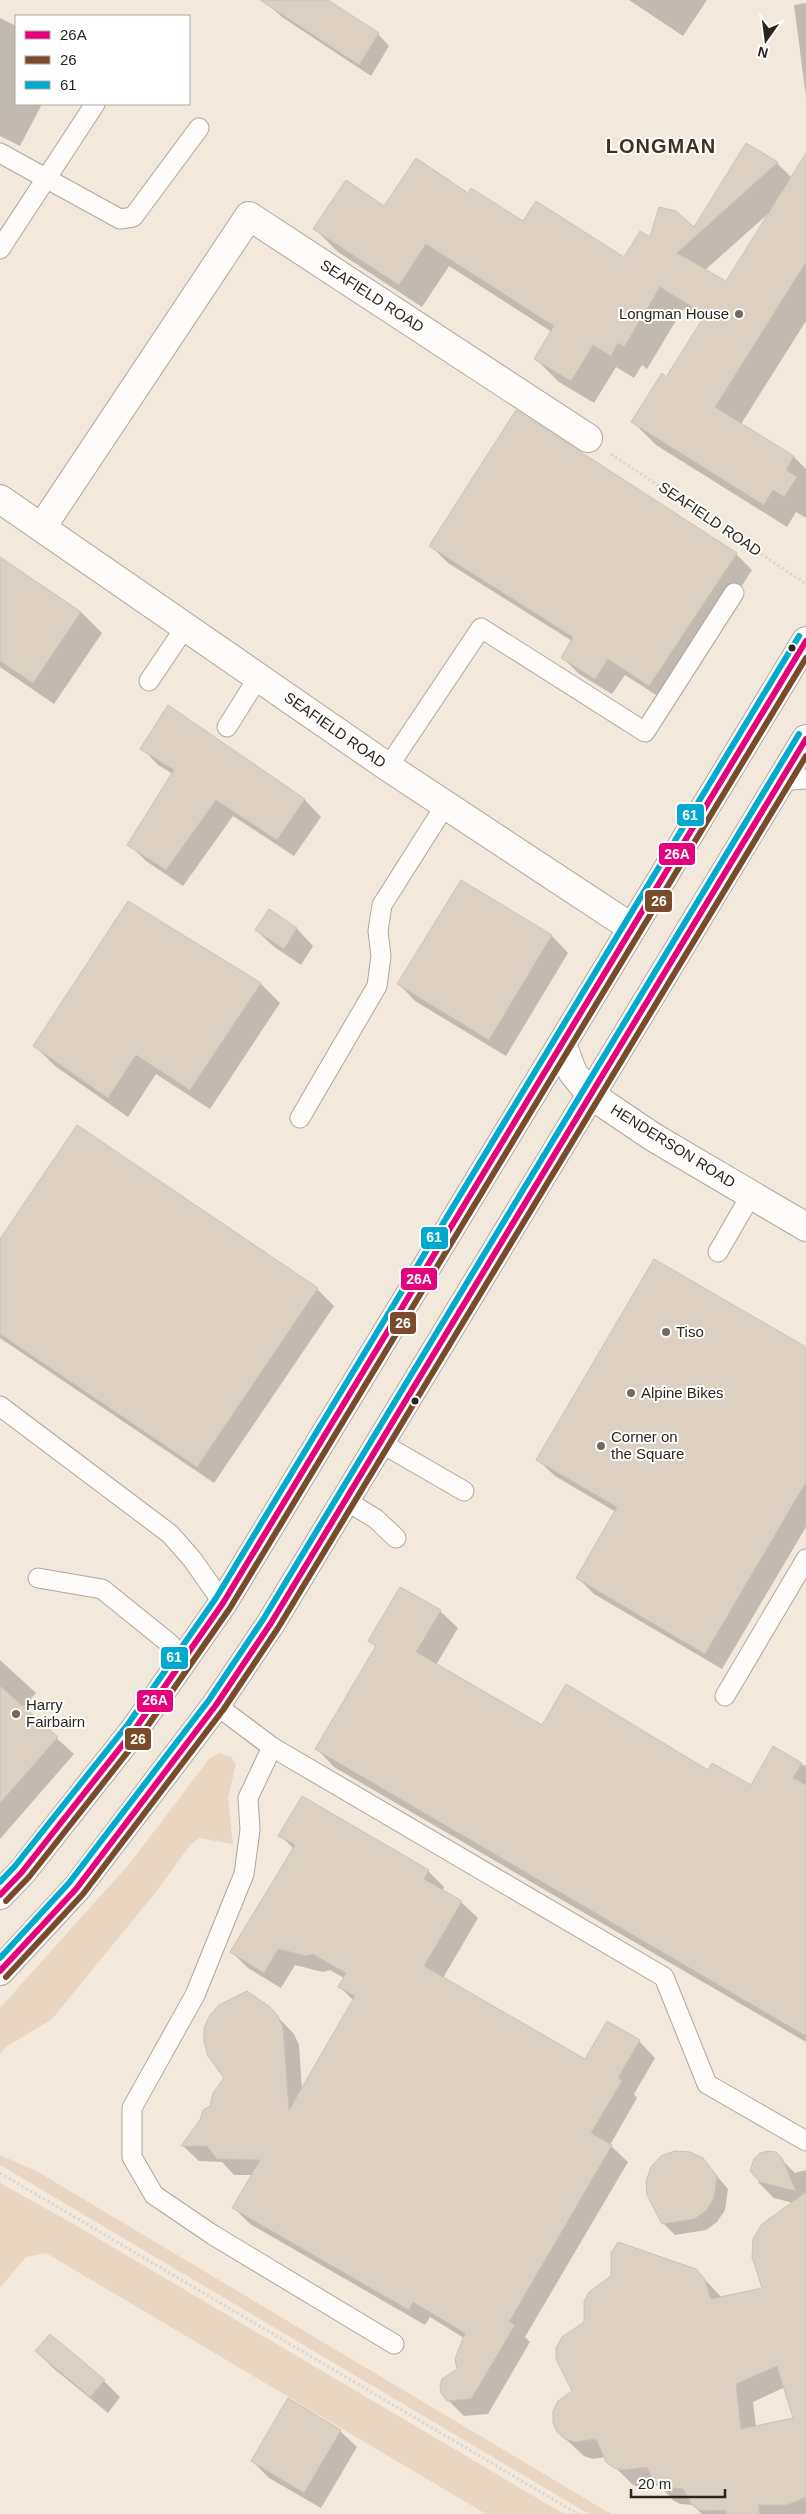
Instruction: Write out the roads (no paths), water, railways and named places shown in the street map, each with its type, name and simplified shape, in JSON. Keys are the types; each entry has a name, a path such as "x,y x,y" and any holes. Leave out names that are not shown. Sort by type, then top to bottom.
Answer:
{"main road":[{"name":"SEAFIELD ROAD","path":"42,527 249,216 588,438"},
{"name":"SEAFIELD ROAD","path":"0,499 259,676 388,767 632,928"},
{"path":"0,1895 22,1872 117,1752 185,1660 223,1603 806,641"},
{"path":"0,1970 76,1889 216,1705 271,1623 592,1095 793,780 806,739"},
{"name":"HENDERSON ROAD","path":"562,1044 573,1073 592,1095 653,1137 806,1227"}],"lane":[{"path":"0,249 94,105"},
{"path":"0,152 120,219 133,217 199,128"},
{"path":"388,767 481,628 645,732 734,593"},
{"path":"149,681 186,626"},
{"path":"227,727 259,676"},
{"path":"300,1118 378,986 381,956 378,931 382,905 446,804"},
{"path":"718,1252 751,1195"},
{"path":"0,1406 170,1534 192,1559 223,1603"},
{"path":"381,1443 464,1491"},
{"path":"345,1500 376,1519 396,1538"},
{"path":"725,1696 806,1559"},
{"path":"38,1578 102,1589 170,1643 185,1660"},
{"path":"216,1705 272,1747 664,1977 707,2084 806,2141"},
{"path":"272,1747 248,1798 250,1830 244,1874 195,1996 132,2108 132,2157 154,2195 213,2236 394,2344"}],"place":[{"name":"Longman House","path":"739,314"},
{"name":"Tiso","path":"666,1332"},
{"name":"Alpine Bikes","path":"631,1393"},
{"name":"Corner on the Square","path":"601,1446"},
{"name":"Harry Fairbairn","path":"16,1714"}],"district":[{"name":"LONGMAN","path":"661,146"}]}
